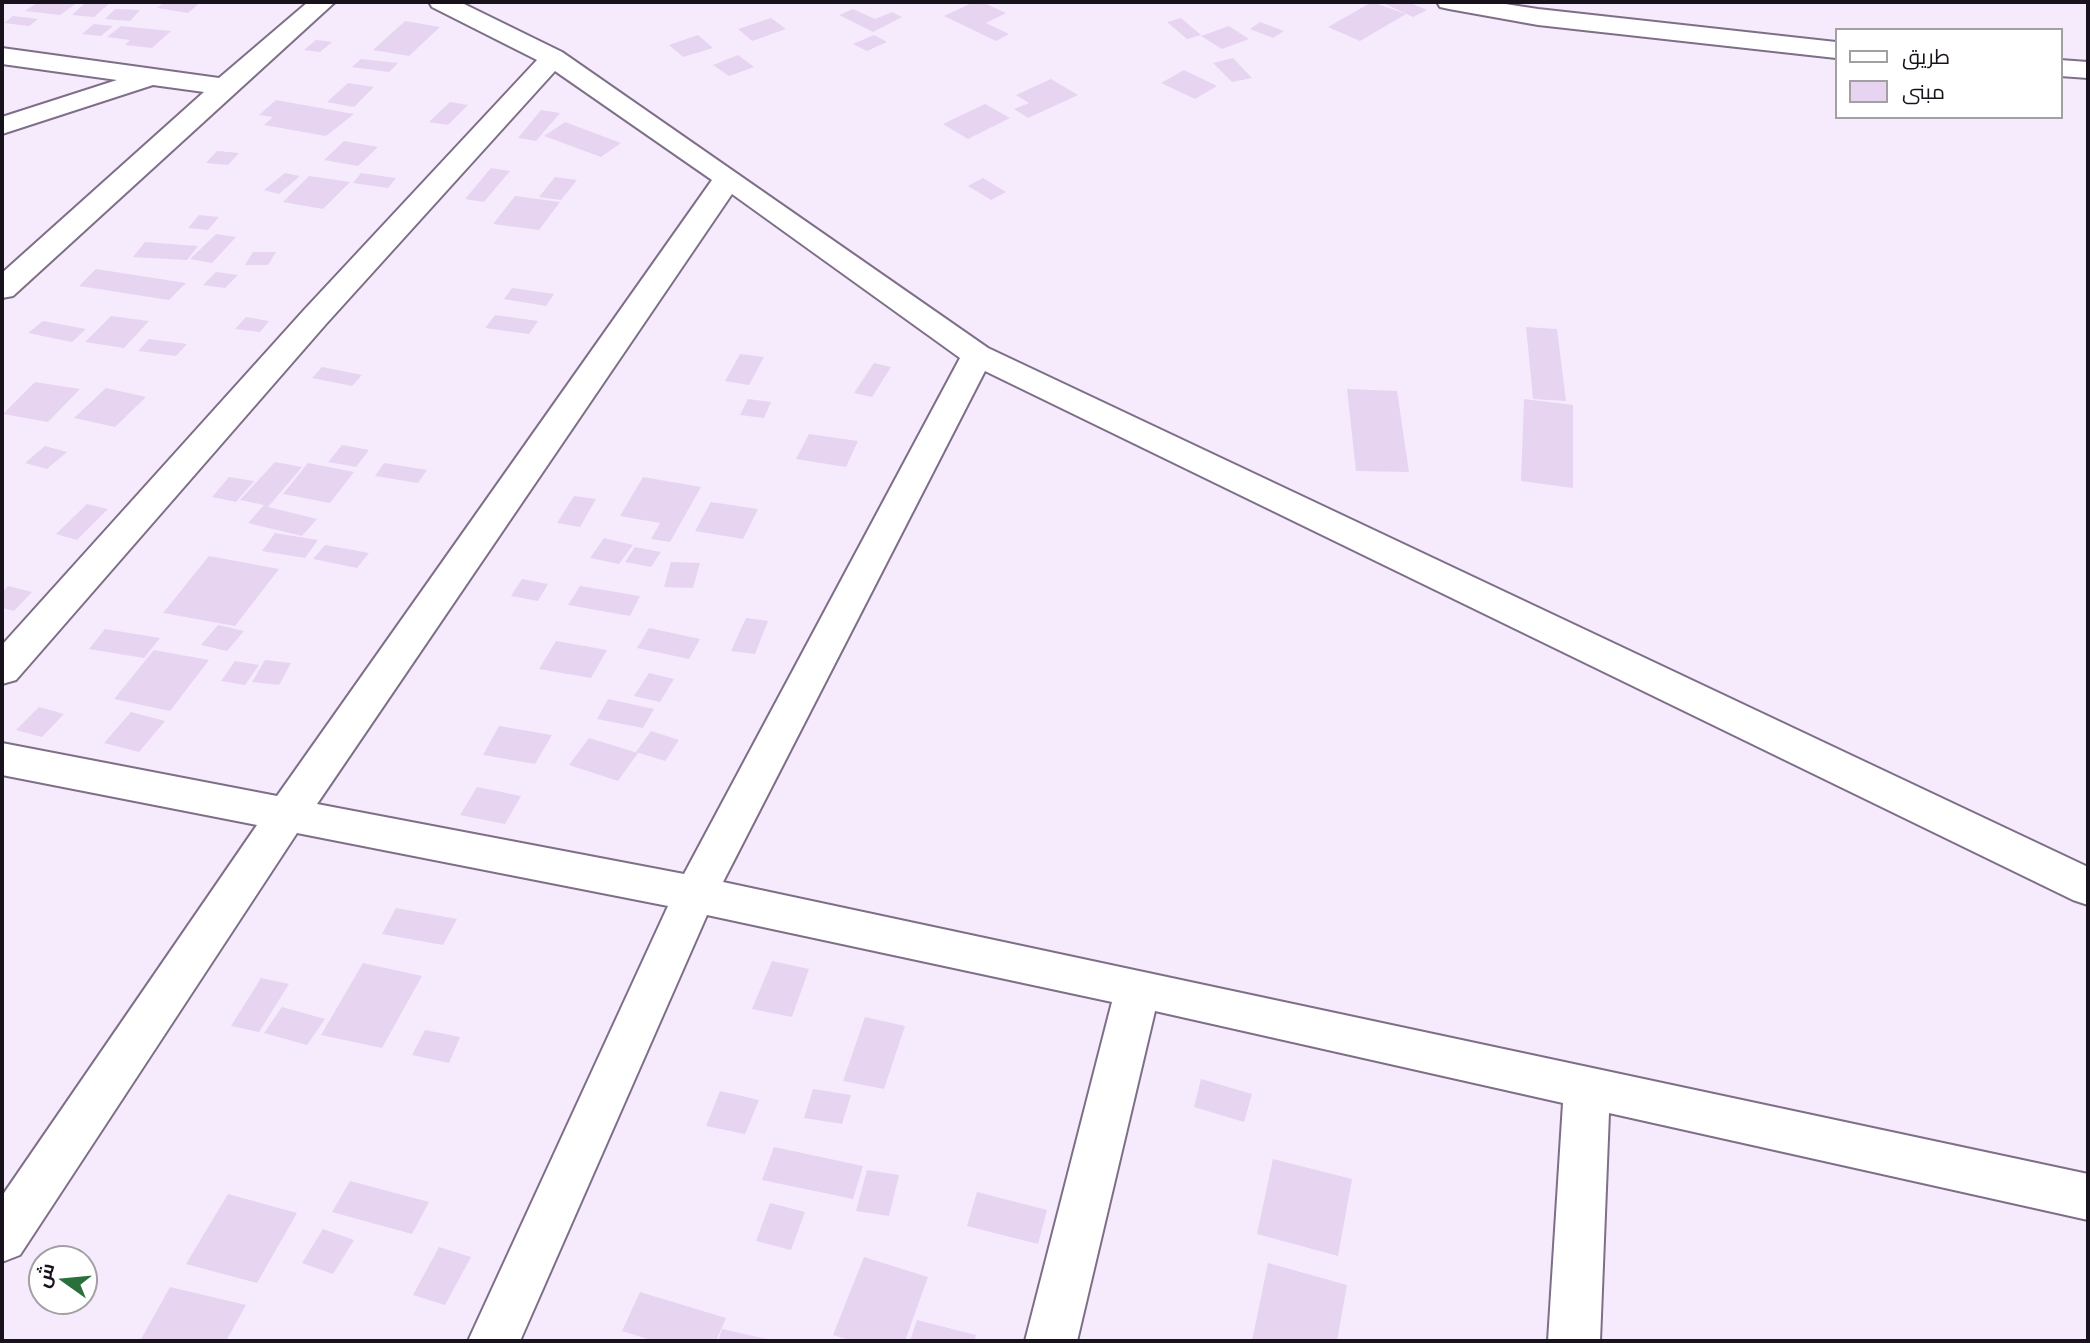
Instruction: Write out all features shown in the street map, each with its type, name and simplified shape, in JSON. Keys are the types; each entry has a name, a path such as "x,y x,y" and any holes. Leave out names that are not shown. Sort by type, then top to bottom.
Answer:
{"street":[{"path":"2,289 323,2"},
{"path":"441,2 553,58 728,178 977,355 2088,887"},
{"path":"1449,2 1538,17 1834,50"},
{"path":"2,56 226,88"},
{"path":"2,670 315,317 553,58"},
{"path":"2062,68 2088,70"},
{"path":"2,126 153,77"},
{"path":"2,1238 287,815 728,178"},
{"path":"494,1341 695,894 977,355"},
{"path":"2,760 695,894 1138,988 2088,1197"},
{"path":"1051,1341 1138,988"},
{"path":"1574,1341 1587,1087"}],"building":[{"path":"38,2 78,2 60,15 25,11"},
{"path":"86,2 111,2 94,17 72,15"},
{"path":"165,2 201,2 188,13 157,8"},
{"path":"974,2 982,2 1006,13 986,23 1009,34 996,41 944,16"},
{"path":"1372,2 1406,14 1360,41 1328,27"},
{"path":"1381,2 1408,2 1427,10 1413,17"},
{"path":"115,9 140,10 130,21 105,19"},
{"path":"853,9 875,19 892,12 902,17 873,32 839,15"},
{"path":"13,16 38,19 29,26 4,23"},
{"path":"771,18 786,29 752,41 738,29"},
{"path":"1181,18 1201,35 1187,39 1167,22"},
{"path":"405,21 440,27 409,56 373,50"},
{"path":"1260,22 1284,31 1273,38 1250,29"},
{"path":"94,24 113,26 101,36 82,34"},
{"path":"121,26 171,31 152,48 125,45 130,40 107,37"},
{"path":"1229,26 1249,39 1222,49 1201,36"},
{"path":"698,35 713,48 683,57 669,45"},
{"path":"874,35 887,42 867,51 853,44"},
{"path":"316,40 332,42 320,52 304,50"},
{"path":"738,55 754,67 729,76 713,65"},
{"path":"1233,58 1252,78 1232,82 1213,63"},
{"path":"361,59 398,63 389,72 352,67"},
{"path":"1184,70 1217,86 1195,99 1161,83"},
{"path":"1051,79 1078,95 1028,118 1014,109 1029,103 1016,95"},
{"path":"348,83 374,87 354,107 327,102"},
{"path":"276,100 354,114 326,136 264,125 273,117 259,115"},
{"path":"450,102 468,105 448,125 429,122"},
{"path":"985,104 1010,118 968,139 943,124"},
{"path":"541,110 560,113 536,141 518,138"},
{"path":"565,122 621,143 601,157 544,136"},
{"path":"344,141 378,147 358,166 324,160"},
{"path":"217,151 239,153 228,165 206,163"},
{"path":"491,168 510,171 484,202 465,199"},
{"path":"285,173 300,176 279,194 264,190"},
{"path":"361,173 396,178 388,188 353,183"},
{"path":"309,176 350,182 323,209 283,202"},
{"path":"555,177 577,180 561,200 539,197"},
{"path":"983,178 1006,192 991,200 968,186"},
{"path":"515,196 560,202 539,230 493,224"},
{"path":"199,215 219,217 208,230 188,228"},
{"path":"216,234 236,237 212,263 190,259"},
{"path":"145,242 198,246 187,260 133,257"},
{"path":"253,252 276,252 268,265 245,265"},
{"path":"96,269 186,283 169,300 79,286"},
{"path":"216,272 238,275 225,288 203,285"},
{"path":"512,288 554,294 546,306 504,299"},
{"path":"495,315 538,321 529,334 485,328"},
{"path":"111,316 149,321 124,348 85,342"},
{"path":"246,317 269,321 260,332 235,329"},
{"path":"43,321 86,329 72,342 28,333"},
{"path":"1526,327 1557,329 1566,401 1533,399"},
{"path":"149,339 187,344 176,356 138,351"},
{"path":"740,354 764,357 749,385 725,381"},
{"path":"874,363 891,367 872,397 854,393"},
{"path":"322,367 362,375 352,386 312,378"},
{"path":"35,382 80,389 48,422 3,414"},
{"path":"106,388 146,397 115,427 74,418"},
{"path":"1347,389 1397,391 1409,472 1356,471"},
{"path":"748,399 771,402 764,418 740,415"},
{"path":"1524,399 1573,405 1573,488 1521,481"},
{"path":"809,434 858,441 846,467 796,459"},
{"path":"342,445 369,450 356,467 328,462"},
{"path":"45,446 67,452 47,469 25,463"},
{"path":"275,462 302,467 268,507 317,519 302,536 248,523 264,505 240,500"},
{"path":"308,463 354,472 330,503 283,494"},
{"path":"384,463 427,470 418,483 375,476"},
{"path":"229,477 254,481 236,502 212,497"},
{"path":"643,477 701,487 670,542 651,539 660,523 620,516"},
{"path":"574,496 596,499 580,527 557,523"},
{"path":"711,502 758,509 743,539 695,531"},
{"path":"87,504 108,509 77,540 56,534"},
{"path":"275,533 318,540 305,558 262,551"},
{"path":"604,538 633,545 619,564 590,558"},
{"path":"325,545 369,553 357,568 313,559"},
{"path":"635,547 661,552 651,567 625,562"},
{"path":"209,556 279,569 235,626 163,613"},
{"path":"671,562 700,563 693,588 664,587"},
{"path":"522,579 548,584 538,601 511,596"},
{"path":"8,586 32,592 14,611 2,608 2,593"},
{"path":"580,586 640,596 630,616 568,605"},
{"path":"746,618 768,621 755,654 731,651"},
{"path":"218,625 244,631 227,651 201,645"},
{"path":"649,628 700,639 689,659 637,648"},
{"path":"105,629 160,638 144,658 89,649"},
{"path":"556,641 607,650 591,678 539,669"},
{"path":"154,650 209,660 170,711 114,699"},
{"path":"265,660 291,663 279,685 252,682"},
{"path":"235,661 259,665 245,685 221,681"},
{"path":"649,673 674,679 660,702 634,696"},
{"path":"608,699 654,709 643,728 597,719"},
{"path":"39,707 64,714 42,737 16,730"},
{"path":"131,712 165,721 139,752 104,743"},
{"path":"499,726 552,735 535,764 483,755"},
{"path":"651,731 679,740 665,761 636,752"},
{"path":"589,738 638,753 618,781 569,765"},
{"path":"477,787 521,796 505,824 460,815"},
{"path":"396,908 457,919 443,945 382,934"},
{"path":"772,961 809,969 792,1017 752,1009"},
{"path":"363,963 422,976 382,1048 321,1035"},
{"path":"261,978 289,984 259,1032 231,1026"},
{"path":"282,1007 325,1019 307,1045 264,1033"},
{"path":"865,1017 905,1026 884,1089 843,1081"},
{"path":"425,1030 460,1037 449,1063 412,1055"},
{"path":"1201,1079 1252,1094 1244,1122 1194,1107"},
{"path":"813,1089 851,1095 842,1124 804,1118"},
{"path":"720,1091 759,1100 745,1134 706,1126"},
{"path":"774,1147 863,1166 853,1199 762,1180"},
{"path":"1273,1159 1352,1179 1338,1256 1257,1234"},
{"path":"867,1170 899,1175 889,1216 856,1211"},
{"path":"350,1181 429,1202 412,1234 332,1212"},
{"path":"977,1192 1047,1210 1038,1244 967,1226"},
{"path":"228,1194 297,1213 257,1283 186,1264"},
{"path":"770,1203 805,1212 791,1250 756,1241"},
{"path":"323,1229 354,1240 333,1274 302,1263"},
{"path":"439,1247 471,1257 445,1305 413,1295"},
{"path":"864,1257 928,1277 905,1341 852,1341 833,1335"},
{"path":"1268,1263 1347,1285 1337,1341 1252,1341"},
{"path":"170,1287 246,1305 226,1341 140,1341"},
{"path":"640,1292 726,1318 716,1341 654,1341 622,1331"},
{"path":"917,1320 976,1335 974,1341 910,1341"},
{"path":"722,1329 772,1340 718,1341"}]}
